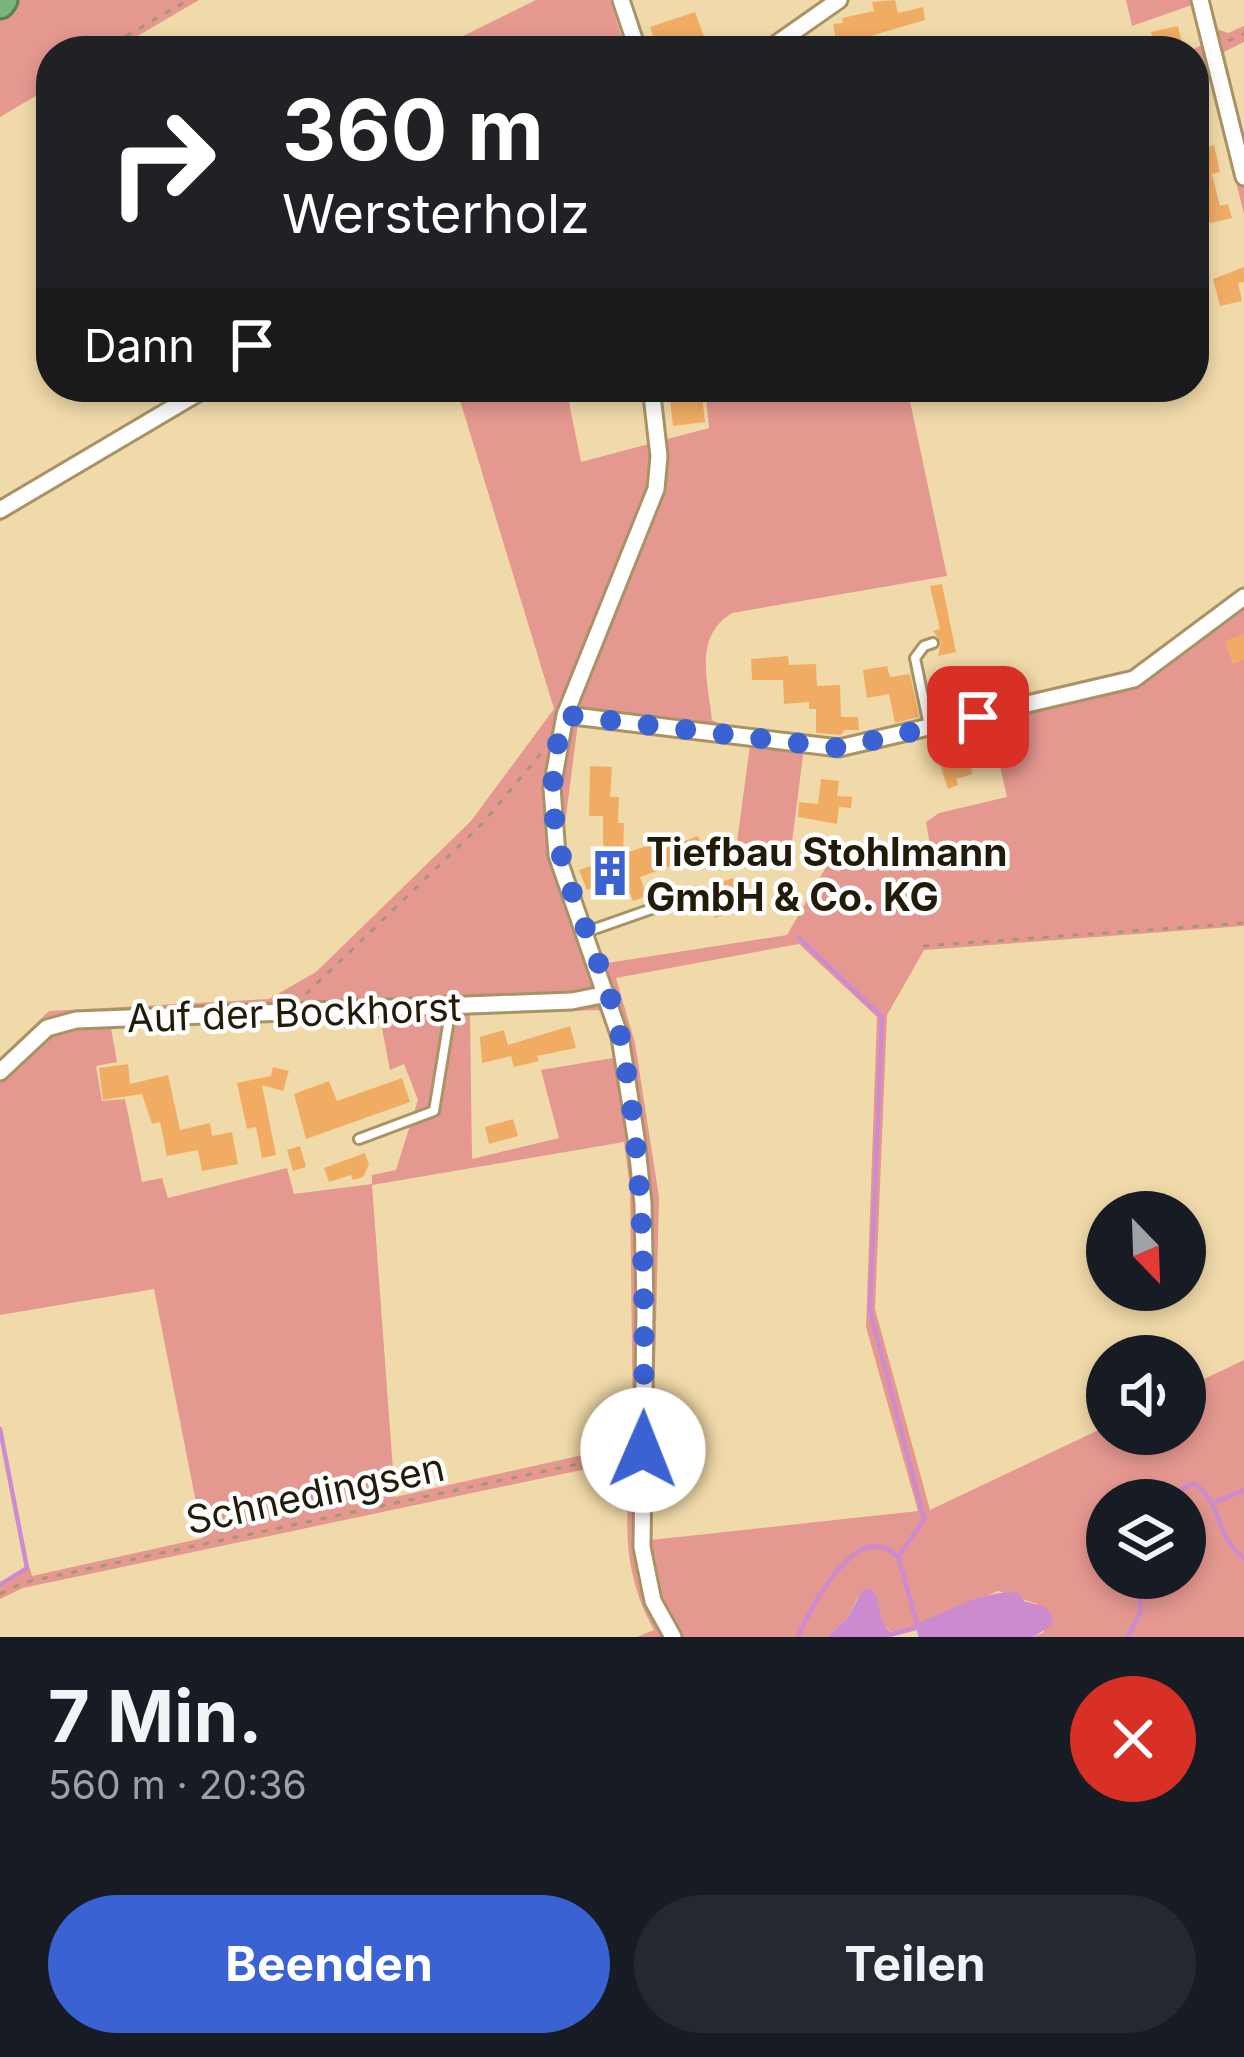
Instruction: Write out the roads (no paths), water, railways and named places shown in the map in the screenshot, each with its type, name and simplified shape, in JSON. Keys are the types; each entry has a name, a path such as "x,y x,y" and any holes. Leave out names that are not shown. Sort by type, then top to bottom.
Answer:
{"street":[{"path":"621,0 633,36"},
{"path":"787,36 839,0"},
{"path":"1201,0 1244,177"},
{"path":"0,510 183,402"},
{"path":"653,402 659,457 656,488 565,715 552,788 557,855 623,1048 643,1203 644,1569 653,1601 674,1637"},
{"path":"565,715 839,748 1134,679 1244,597"},
{"name":"Auf der Bockhorst","path":"0,1072 32,1040 58,1024 572,1001 607,994"}],"lane":[{"path":"929,727 915,658 933,643"},
{"path":"586,932 680,899"},
{"path":"359,1139 434,1111 451,1006"}],"waterway":[{"path":"799,938 882,1017 870,1310 924,1519 898,1557"},
{"path":"0,1429 27,1568 0,1585"},
{"path":"1216,1502 1244,1490"},
{"path":"1206,1495 1227,1540 1244,1558"},
{"path":"798,1637 838,1570 867,1548 883,1547 898,1557 921,1637"},
{"path":"1128,1637 1141,1611 1140,1599"}],"place":[{"name":"Tiefbau Stohlmann GmbH & Co. KG","path":"610,873"}]}
